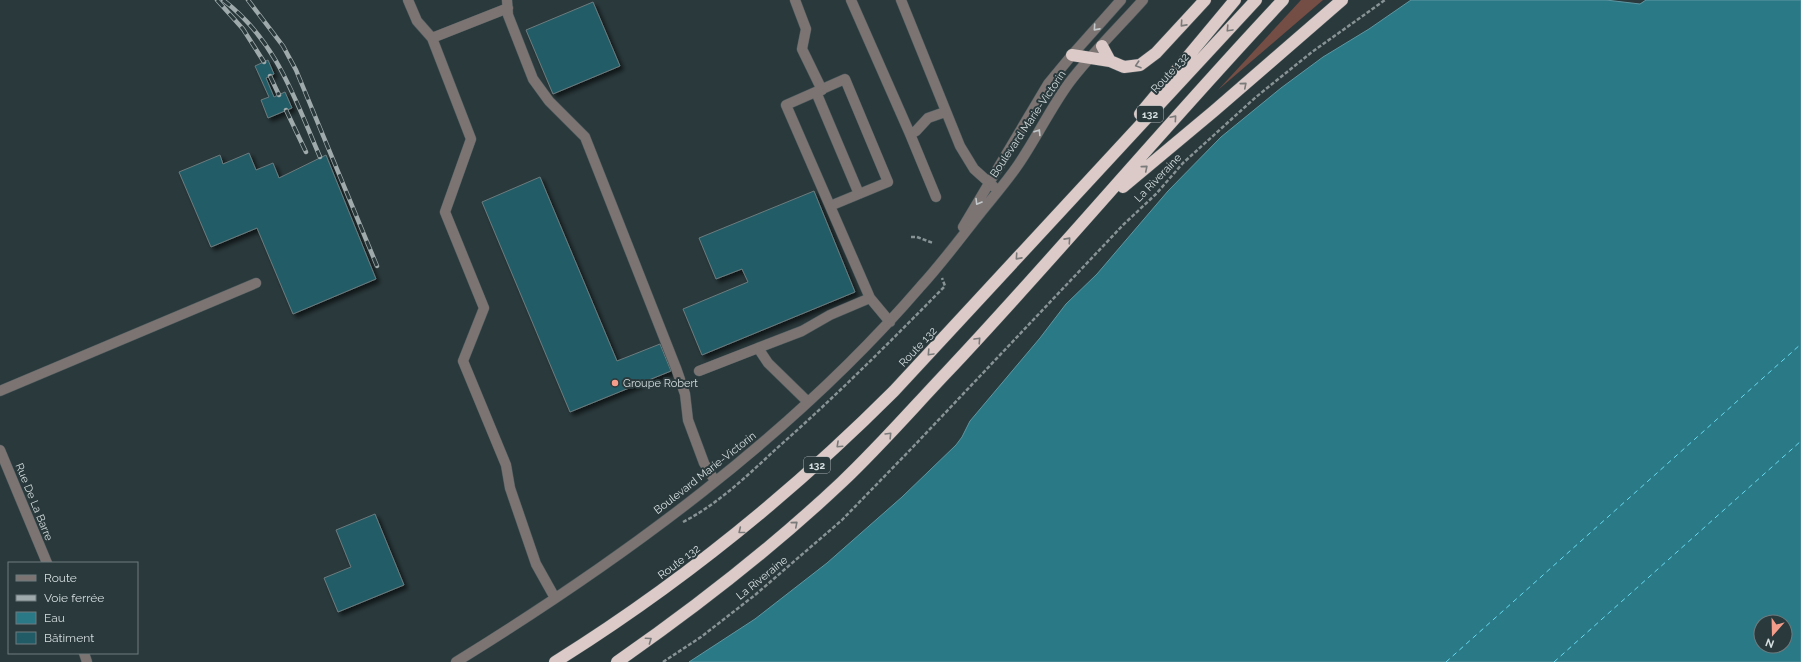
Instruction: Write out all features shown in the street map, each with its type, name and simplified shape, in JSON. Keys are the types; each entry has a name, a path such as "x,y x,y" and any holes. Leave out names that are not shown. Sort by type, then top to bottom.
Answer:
{"highway":[{"path":"1072,55 1110,61 1124,67 1135,67 1145,62 1167,42 1205,0"},
{"path":"1044,228 1235,0"},
{"name":"Route 132","path":"555,662 670,585 726,543 778,501 840,445 894,391 1256,0"},
{"name":"132","path":"617,662 712,594 791,527 843,480 995,321 1094,211 1196,93 1283,0"},
{"path":"1094,211 1214,111 1342,0"},
{"path":"1102,46 1110,61"}],"street":[{"path":"408,0 416,21 432,38 471,139 446,212 484,308 463,361 506,465 510,488 536,564 555,598"},
{"path":"795,0 806,29 802,49 859,194"},
{"path":"852,0 936,197"},
{"path":"901,0 945,112 966,159 989,184 998,190"},
{"name":"Boulevard Marie-Victorin","path":"939,266 1034,106 1062,66 1121,0"},
{"name":"Boulevard Marie-Victorin","path":"456,662 555,598 653,528 756,448 808,402 890,322 939,266 1018,165 1062,92 1074,76 1102,46 1139,2"},
{"path":"432,38 507,4 508,15 533,79 549,101 585,137 676,368 685,394 688,420 704,463 715,481"},
{"path":"1062,66 1074,76"},
{"path":"830,206 888,182 845,79 786,105 870,298 890,322"},
{"path":"910,134 916,131 928,118 945,112"},
{"path":"0,391 256,283"},
{"path":"699,371 802,331 830,315 870,298"},
{"path":"758,348 768,363 808,402"},
{"name":"Rue De La Barre","path":"0,450 47,562"}],"path":[{"name":"La Riveraine","path":"663,662 711,629 780,575 864,498 1123,225 1156,194 1190,156 1284,74 1385,0"},
{"path":"911,237 932,243"}],"shaded area":[{"path":"1301,0 1323,0 1218,90"}],"water":[{"path":"1411,0 1606,0 1640,4 1646,0 1801,0 1801,662 689,662 755,619 827,563 902,497 956,445 970,421 1040,338 1066,304 1097,274 1168,191 1221,137 1281,88 1323,57 1369,29"}],"building":[{"path":"593,2 620,66 553,94 526,30"},
{"path":"268,60 274,74 266,78 274,97 285,92 292,108 268,118 261,100 269,97 255,66"},
{"path":"249,153 256,170 273,163 279,178 326,155 376,279 293,314 257,228 211,247 179,172 220,155 223,164"},
{"path":"540,177 617,361 660,344 671,371 570,412 482,202"},
{"path":"814,191 855,292 702,355 683,309 748,282 742,269 716,279 699,238"},
{"path":"375,514 404,585 338,612 324,578 351,567 336,530"}],"ferry route":[{"path":"1446,662 1801,344"},
{"path":"1554,662 1801,441"}],"railway":[{"path":"217,0 243,29 264,62"},
{"path":"223,0 257,33 270,52 292,92 320,157"},
{"path":"248,0 283,46 296,70 377,266"},
{"path":"270,76 279,95"},
{"path":"286,110 306,152"}],"place":[{"name":"Groupe Robert","path":"615,383"}]}
